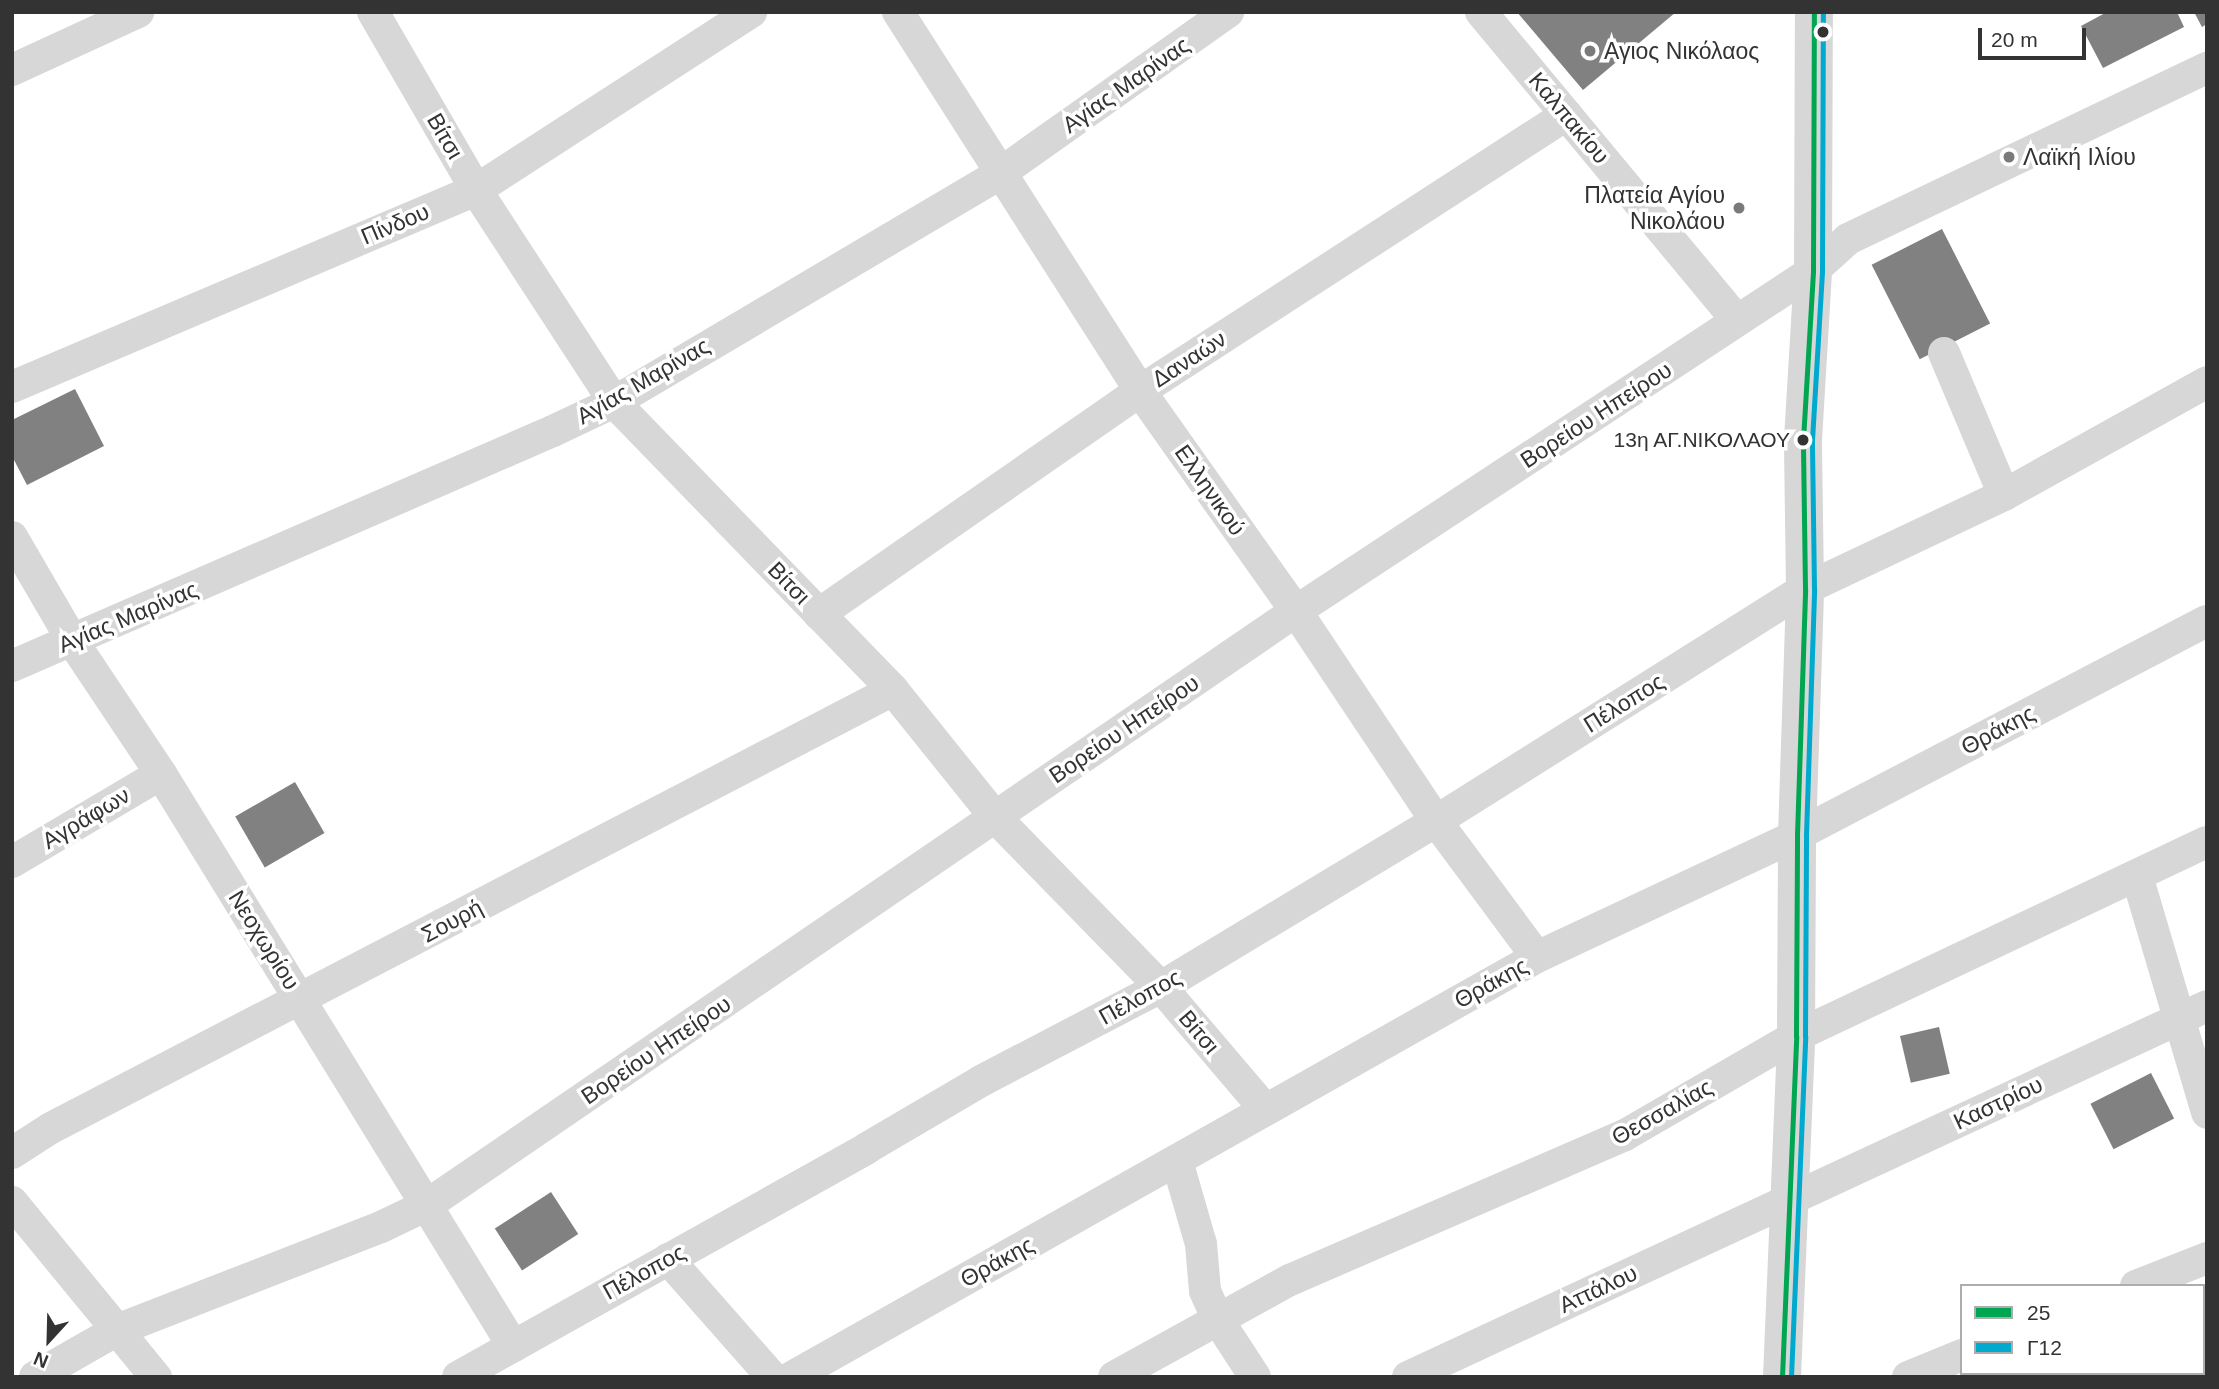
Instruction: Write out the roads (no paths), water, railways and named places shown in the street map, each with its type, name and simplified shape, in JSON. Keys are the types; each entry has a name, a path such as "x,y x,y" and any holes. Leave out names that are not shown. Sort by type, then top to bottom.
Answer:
{"street":[{"path":"12,70 138,12"},
{"name":"Βίτσι","path":"373,12 476,190 614,402 893,690 995,817 1161,987 1265,1109"},
{"name":"Πίνδου","path":"12,387 476,190 751,12"},
{"name":"Ελληνικού","path":"898,12 1140,391 1296,611 1436,821 1537,957"},
{"name":"Αγίας Μαρίνας","path":"12,666 73,642 614,402 999,174 1228,12"},
{"name":"Καλπακίου","path":"1481,12 1737,320"},
{"path":"1782,1377 1796,1036 1797,835 1805,589 1803,440 1813,271 1814,12"},
{"name":"Βορείου Ηπείρου","path":"35,1377 117,1330 381,1227 427,1205 1296,611 1813,271 1848,239 2207,68"},
{"name":"Δαναών","path":"819,614 1140,391 1566,114"},
{"path":"1944,354 2004,495"},
{"name":"Πέλοπος","path":"458,1377 867,1148 981,1081 1161,987 1436,821 1805,589 2004,495 2207,382"},
{"name":"Νεοχωρίου","path":"12,537 73,642 161,774 513,1346"},
{"name":"Θράκης","path":"792,1377 1537,957 1797,835 2207,621"},
{"name":"Σουρή","path":"12,1153 51,1128 893,690"},
{"name":"Αγράφων","path":"12,862 161,774"},
{"name":"Θεσσαλίας","path":"1114,1377 1290,1280 1625,1135 1796,1036 2207,842"},
{"path":"2137,876 2177,1020 2207,1113"},
{"name":"Καστρίου","path":"1788,1201 2207,1006"},
{"path":"1177,1161 1201,1244 1205,1291 1218,1320 1255,1377"},
{"name":"Αττάλου","path":"1408,1377 1788,1201"},
{"path":"12,1202 156,1377"},
{"path":"2141,1284 2207,1258"},
{"path":"668,1259 772,1377"},
{"path":"1908,1377 1960,1356"}],"place":[{"name":"Αγιος Νικόλαος","path":"1590,51"},
{"name":"Λαϊκή Ιλίου","path":"2009,157"},
{"name":"Πλατεία Αγίου Νικολάου","path":"1739,208"},
{"name":"13η ΑΓ.ΝΙΚΟΛΑΟΥ","path":"1803,440"}]}
